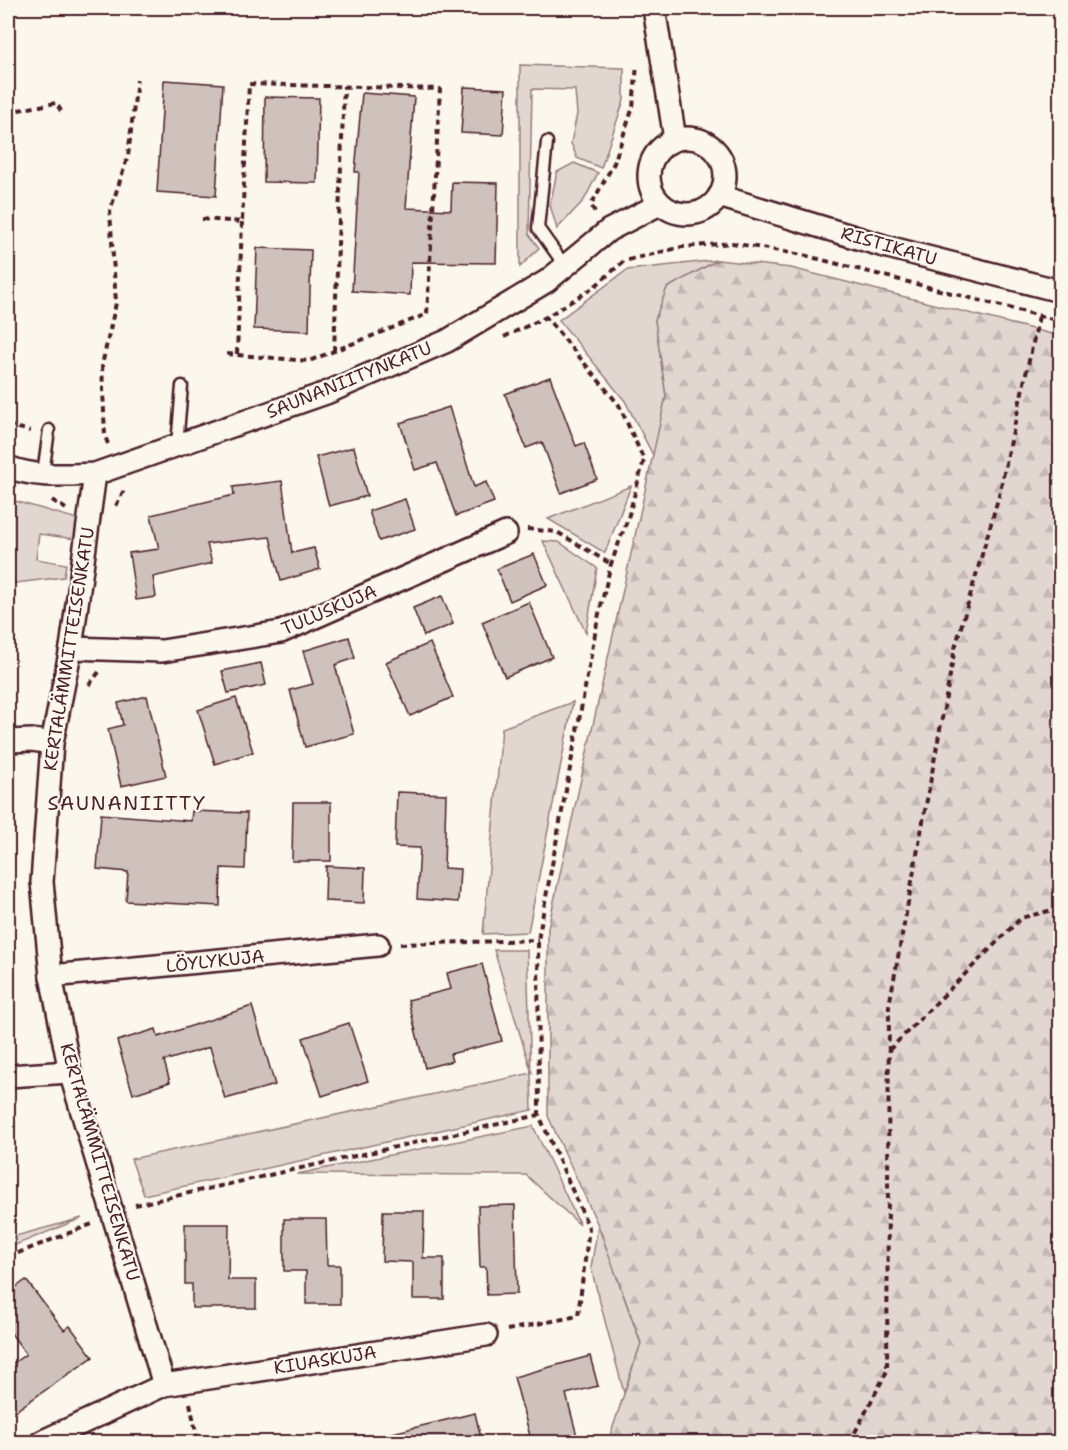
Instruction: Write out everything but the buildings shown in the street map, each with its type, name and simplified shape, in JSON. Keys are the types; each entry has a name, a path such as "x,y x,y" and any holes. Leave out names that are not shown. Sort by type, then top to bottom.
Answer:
{"street":[{"path":"654,8 675,139"},
{"path":"675,139 699,139 717,152 723,164 725,177 719,196 701,211 687,214 673,212 660,204 652,193 648,175 650,162 663,145 675,139"},
{"name":"RISTIKATU","path":"719,196 884,246 1060,291"},
{"name":"SAUNANIITYNKATU","path":"8,466 43,474 95,474 326,393 447,341 547,281 609,231 660,204"},
{"name":"KERTALÄMMITTEISENKATU","path":"95,474 71,648 52,743 42,882 51,976 70,1072 115,1215 164,1385"},
{"name":"TULUSKUJA","path":"71,648 162,651 281,632 506,533"},
{"path":"8,741 32,740 52,743"},
{"name":"LÖYLYKUJA","path":"51,976 378,945"},
{"path":"8,1076 70,1072"},
{"name":"KIUASKUJA","path":"42,1443 164,1385 486,1335"}],"lane":[{"path":"547,142 538,228 564,266"},
{"path":"177,445 182,386"},
{"path":"43,474 49,430"}],"path":[{"path":"638,56 633,107 614,163 591,205 609,231 624,261 682,247 732,243 803,255 1060,321"},
{"path":"119,466 105,436 102,365 116,303 110,212 128,156 137,80"},
{"path":"226,354 309,361 427,314 440,89 249,84 237,354"},
{"path":"334,351 344,86"},
{"path":"8,112 56,103 63,114"},
{"path":"202,219 242,222"},
{"path":"850,1443 887,1371 889,1006 955,648 998,499 1039,316"},
{"path":"486,1335 578,1316 589,1228 539,1115 538,940 598,618 611,564 628,518 644,460 619,405 546,317"},
{"path":"506,533 535,528 557,532 611,564"},
{"path":"889,1050 1021,918 1060,908"},
{"path":"378,945 538,940"},
{"path":"135,1205 539,1115"},
{"path":"8,1257 115,1215"},
{"path":"187,1381 198,1443"}],"green space":[{"path":"520,65 624,68 624,100 601,168 577,158 571,143 577,114 575,90 532,89 529,234 539,248 520,267"},
{"path":"574,163 598,173 584,200 557,229 550,205 557,172"},
{"path":"718,260 667,288 655,320 666,396 654,457 625,401 559,320 627,270"},
{"path":"718,260 791,268 1060,336 1060,1442 608,1442 641,1343 598,1225 548,1116 548,928 666,396 655,320 667,288"},
{"path":"631,486 605,553 548,519"},
{"path":"8,499 77,519 75,539 39,534 36,559 66,564 64,577 8,584"},
{"path":"543,541 559,542 597,568 586,633"},
{"path":"573,702 528,932 483,934 502,728"},
{"path":"494,950 527,950 531,1069"},
{"path":"531,1073 532,1110 144,1195 131,1159"},
{"path":"533,1126 580,1225 526,1175 297,1174"},
{"path":"82,1218 8,1248 8,1238"},
{"path":"598,1225 641,1344 624,1393 591,1268"}],"district":[{"name":"SAUNANIITTY","path":"127,803"}]}
